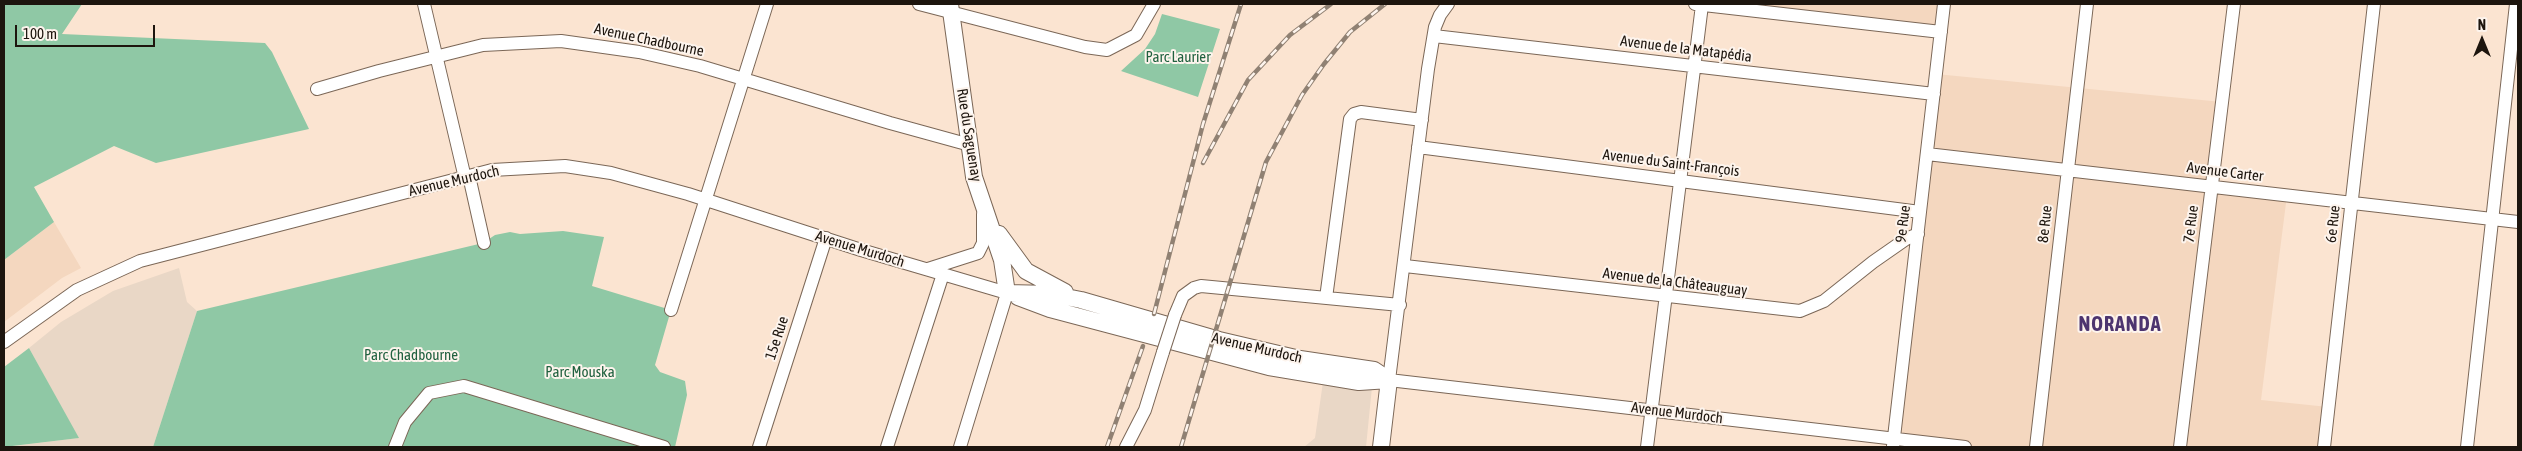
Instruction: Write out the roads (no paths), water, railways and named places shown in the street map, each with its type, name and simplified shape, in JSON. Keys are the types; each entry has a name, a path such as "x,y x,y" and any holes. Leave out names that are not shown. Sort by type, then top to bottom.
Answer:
{"main road":[{"name":"Rue du Saguenay","path":"951,8 974,177 1002,260 1007,293"},
{"path":"981,199 1000,237 1026,271 1057,289 1092,303"},
{"name":"Avenue Murdoch","path":"1007,293 1051,294 1092,303 1237,344 1300,358 1374,370 1389,380"},
{"name":"Avenue Murdoch","path":"1007,293 1050,309 1269,367 1359,382 1389,380"},
{"path":"1381,447 1389,380"}],"street":[{"path":"424,4 484,244"},
{"path":"671,310 767,4"},
{"path":"919,4 951,8 1085,47 1107,50 1136,35 1154,4"},
{"path":"1389,380 1434,36 1440,15 1448,4"},
{"path":"1647,447 1694,66 1698,4 1941,32"},
{"name":"9e Rue","path":"1894,443 1944,4"},
{"name":"8e Rue","path":"2036,447 2087,4"},
{"name":"7e Rue","path":"2180,447 2234,4"},
{"name":"6e Rue","path":"2324,447 2374,4"},
{"path":"2467,447 2516,4"},
{"name":"Avenue de la Matapédia","path":"1434,36 1934,94"},
{"name":"Avenue Chadbourne","path":"317,89 483,45 561,41 639,52 700,66 970,145"},
{"path":"1326,298 1350,119 1354,114 1361,112 1422,120"},
{"name":"Avenue du Saint-François","path":"1418,147 1920,212"},
{"name":"Avenue Carter","path":"1927,154 2518,222"},
{"name":"Avenue Murdoch","path":"4,342 77,290 140,261 492,170 565,166 611,173 706,200 1007,293"},
{"path":"928,269 978,253 983,243 984,235 981,199"},
{"name":"Avenue de la Châteauguay","path":"1404,266 1800,311 1824,301 1873,262 1918,234"},
{"name":"15e Rue","path":"759,447 826,238"},
{"path":"887,447 943,274"},
{"path":"1126,447 1145,410 1175,315 1183,296 1194,288 1201,286 1400,304"},
{"path":"960,447 1007,293"},
{"name":"Avenue Murdoch","path":"1389,380 1652,410 1894,443 1965,447"},
{"path":"395,447 404,422 429,393 464,386 664,447"}],"railway":[{"path":"1154,314 1203,124 1241,4"},
{"path":"1203,163 1248,80 1290,35 1331,4"},
{"path":"1181,447 1266,162 1302,95 1324,64 1350,32 1385,4"},
{"path":"1107,447 1143,346"}],"district":[{"name":"NORANDA","path":"2120,325"}],"park label":[{"name":"Parc Laurier","path":"1178,57"},
{"name":"Parc Chadbourne","path":"411,355"},
{"name":"Parc Mouska","path":"580,372"}]}
